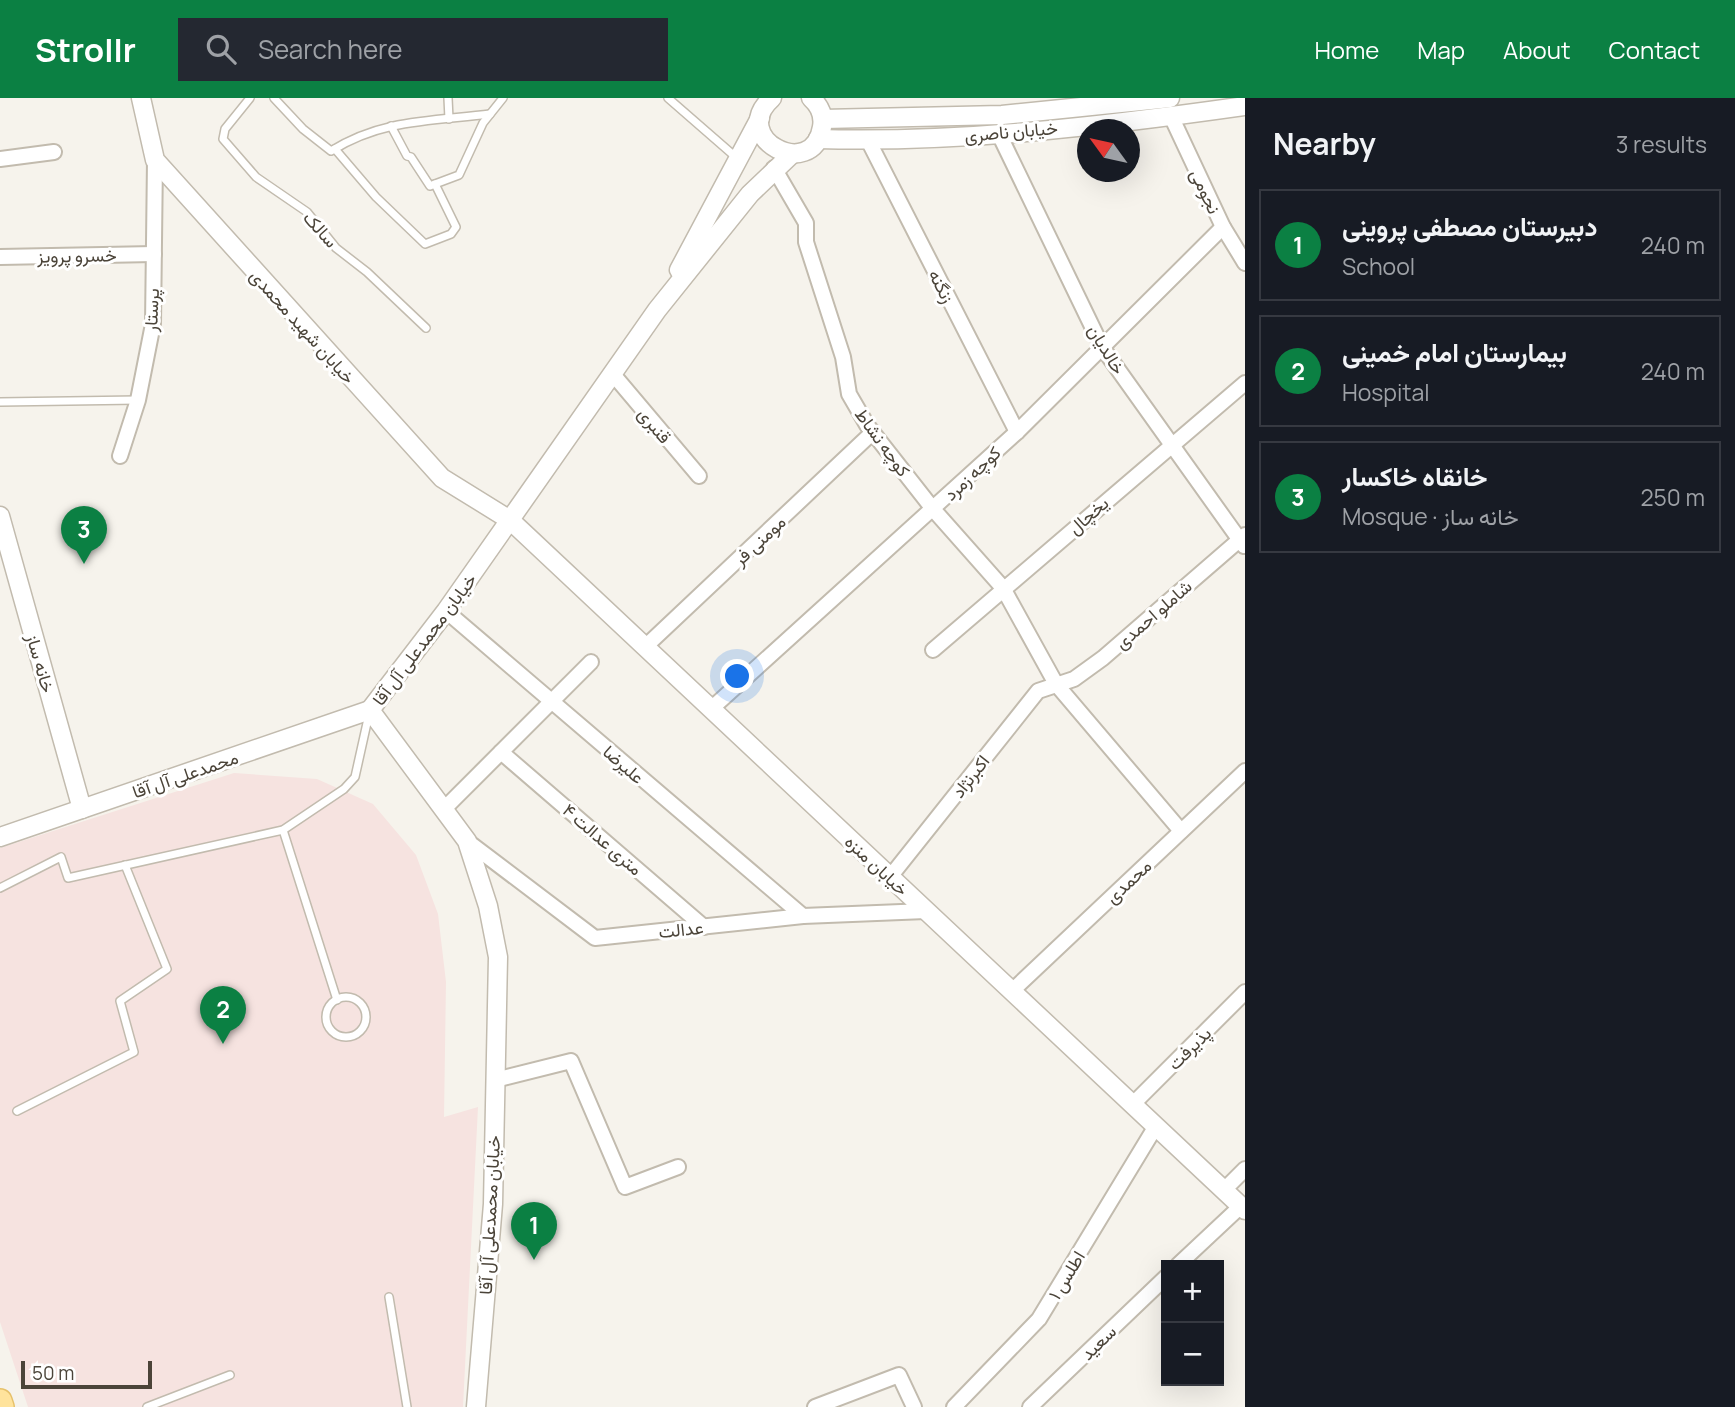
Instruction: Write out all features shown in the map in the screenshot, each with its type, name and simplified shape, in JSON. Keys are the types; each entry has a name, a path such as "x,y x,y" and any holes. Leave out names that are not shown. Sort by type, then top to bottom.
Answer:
{"main road":[{"path":"0,1401 2,1407"}],"street":[{"name":"خیابان شهید محمدی","path":"141,98 155,160 442,478 510,520"},
{"path":"811,98 820,109 823,119 818,139"},
{"name":"خیابان ناصری","path":"823,119 1002,115 1170,98"},
{"name":"خیابان محمدعلی آل آقا","path":"657,310 770,99"},
{"name":"خیابان ناصری","path":"818,139 868,140 999,134 1245,106"},
{"name":"نجومی","path":"1171,116 1223,226 1245,263"},
{"path":"760,118 760,129 772,147 792,154"},
{"name":"خالدیان","path":"999,134 1102,347 1170,445 1243,540"},
{"name":"خیابان محمدعلی آل آقا","path":"476,1407 493,1204 498,957 488,906 467,841 370,710 446,611 657,310 774,168 818,139"},
{"name":"زنگنه","path":"868,140 1017,432"},
{"path":"0,159 54,152"},
{"name":"پرستار","path":"120,456 138,400 153,324 155,160"},
{"name":"کوچه نشاط","path":"774,168 806,223 806,243 844,357 849,394 873,432 933,509 1003,588 1056,684 1181,831"},
{"name":"کوچه زمرد","path":"711,709 1017,432 1223,226"},
{"name":"خسرو پرویز","path":"0,257 154,254"},
{"name":"قنبری","path":"612,373 699,476"},
{"name":"یخچال","path":"933,650 1245,383"},
{"name":"مومنی فر","path":"645,647 873,432"},
{"name":"خانه ساز","path":"0,516 9,580 82,809"},
{"name":"خیابان منزه","path":"510,520 1243,1208"},
{"name":"شاملو احمدی","path":"1056,684 1074,679 1103,658 1243,540"},
{"name":"علیرضا","path":"446,611 803,916"},
{"path":"444,809 591,662"},
{"name":"اکبرنژاد","path":"890,877 1038,691 1056,684"},
{"name":"محمدعلی آل آقا","path":"0,837 370,710"},
{"name":"۴ متری عدالت","path":"501,752 704,927"},
{"name":"محمدی","path":"1012,991 1245,772"},
{"name":"عدالت","path":"467,841 595,938 803,916 926,911"},
{"name":"پذیرفت","path":"1133,1104 1245,992"},
{"path":"495,1080 570,1061 625,1187 678,1167"},
{"name":"اطلس ۱","path":"954,1407 1039,1319 1156,1126"},
{"path":"1224,1190 1245,1168"},
{"path":"1184,1260 1243,1208"},
{"name":"سعید","path":"1030,1407 1161,1282"},
{"path":"815,1407 899,1375 914,1407"}],"lane":[{"name":"سالک","path":"250,98 226,129 223,139 256,177 307,212 336,248 367,272 426,328"},
{"path":"274,98 303,129 331,151 352,138 419,119 450,119 490,114"},
{"path":"448,98 450,119"},
{"path":"391,126 407,156 411,157 430,186 459,175 483,123 503,98"},
{"path":"668,98 738,159"},
{"path":"335,149 368,188 425,244 451,234 456,227 435,184"},
{"path":"0,402 138,400"},
{"path":"0,888 61,857 68,878 284,830 344,789 355,776 370,710"},
{"path":"284,830 337,1000"},
{"path":"17,1111 134,1052 120,1001 167,969 125,865"},
{"path":"350,998 365,1011 365,1025 355,1035 336,1035 327,1024 328,1010 337,1000 350,998"},
{"path":"389,1297 407,1407"},
{"path":"147,1407 230,1375"}],"shaded area":[{"path":"234,773 317,779 373,804 416,855 438,914 446,982 444,1117 478,1107 463,1407 28,1407 0,1322 0,848"}],"place":[{"name":"خانقاه خاکسار","path":"84,564"},
{"name":"بیمارستان امام خمینی","path":"223,1044"},
{"name":"دبیرستان مصطفی پروینی","path":"534,1260"}]}
